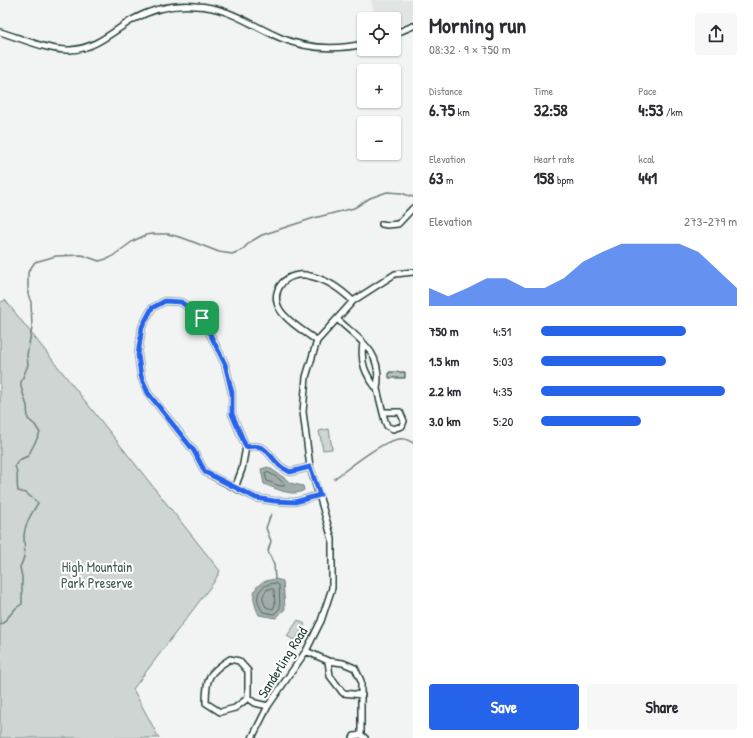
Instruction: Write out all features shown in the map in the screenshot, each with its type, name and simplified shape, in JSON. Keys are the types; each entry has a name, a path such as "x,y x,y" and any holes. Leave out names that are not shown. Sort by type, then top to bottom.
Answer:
{"street":[{"path":"0,32 54,48 64,50 80,49 99,42 145,14 176,6 198,6 234,14 279,37 312,47 339,48 357,45"},
{"path":"401,31 413,26"},
{"path":"382,224 398,224 413,208"},
{"name":"Sanderling Road","path":"252,738 268,706 306,652 321,621 332,588 332,539 320,495 310,467 303,412 306,377 317,341 353,301 395,274 413,272"},
{"path":"317,341 284,316 276,303 276,291 282,282 294,276 309,275 336,286 353,301"},
{"path":"235,488 242,469 246,447 232,414 232,393 225,364 202,318 181,302 165,301 152,308 142,327 138,355 141,376 148,393 194,451 205,472 235,488 256,498 295,502 320,495"},
{"path":"337,319 375,356 379,379 377,389"},
{"path":"363,343 361,356 364,370 377,389 383,412 387,426 390,429 397,429 402,426 404,420 400,412 383,412"},
{"path":"246,447 256,445 267,450 280,466 290,472 310,467"},
{"path":"306,652 328,661 343,663 354,668 362,681 363,737 354,736 353,738"},
{"path":"230,659 239,661 248,671 248,698 235,708 220,712 206,704 206,683 216,668 230,659"},
{"path":"328,661 330,676 344,693 362,695"},
{"path":"248,698 255,703 268,706"}],"shaded area":[{"path":"371,0 413,0 413,20 401,25 401,12 374,12"}],"green space":[{"name":"High Mountain Park Preserve","path":"5,300 220,571 214,582 133,689 159,738 0,738 0,303"},
{"path":"329,429 332,449 323,450 319,431"},
{"path":"298,620 305,624 295,641 287,636"}],"water":[{"path":"268,467 290,483 303,486 304,490 289,493 264,484 261,469"},
{"path":"275,579 283,581 285,609 276,618 259,615 254,602 255,591 261,583"}],"building":[{"path":"389,372 405,372 405,378 389,378"}],"waterway":[{"path":"0,624 3,623 16,608 22,604 22,577 20,567 25,548 24,535 29,518 38,503 26,493 18,491 17,472 15,466 19,460 28,456 40,433 35,425 28,419 27,406 21,387 21,382 28,365 27,355 32,328 31,302 28,294 28,272 35,262 56,256 82,255 99,261 110,258 133,241 146,235 153,234 168,234 183,238 219,252 232,254 242,250 250,242 262,235 314,218 354,208 370,198 387,192 401,193 413,197"},
{"path":"334,479 378,447 388,442 397,439 404,439 413,443"},
{"path":"271,514 266,528 271,541 268,551 274,565 275,579"}],"route":[{"path":"165,301 181,302 202,318 225,364 232,393 232,414 246,447 256,445 267,450 280,466 290,472 310,467 320,495 295,502 256,498 205,472 194,451 148,393 141,376 138,355 142,327 152,308 165,301"}]}
